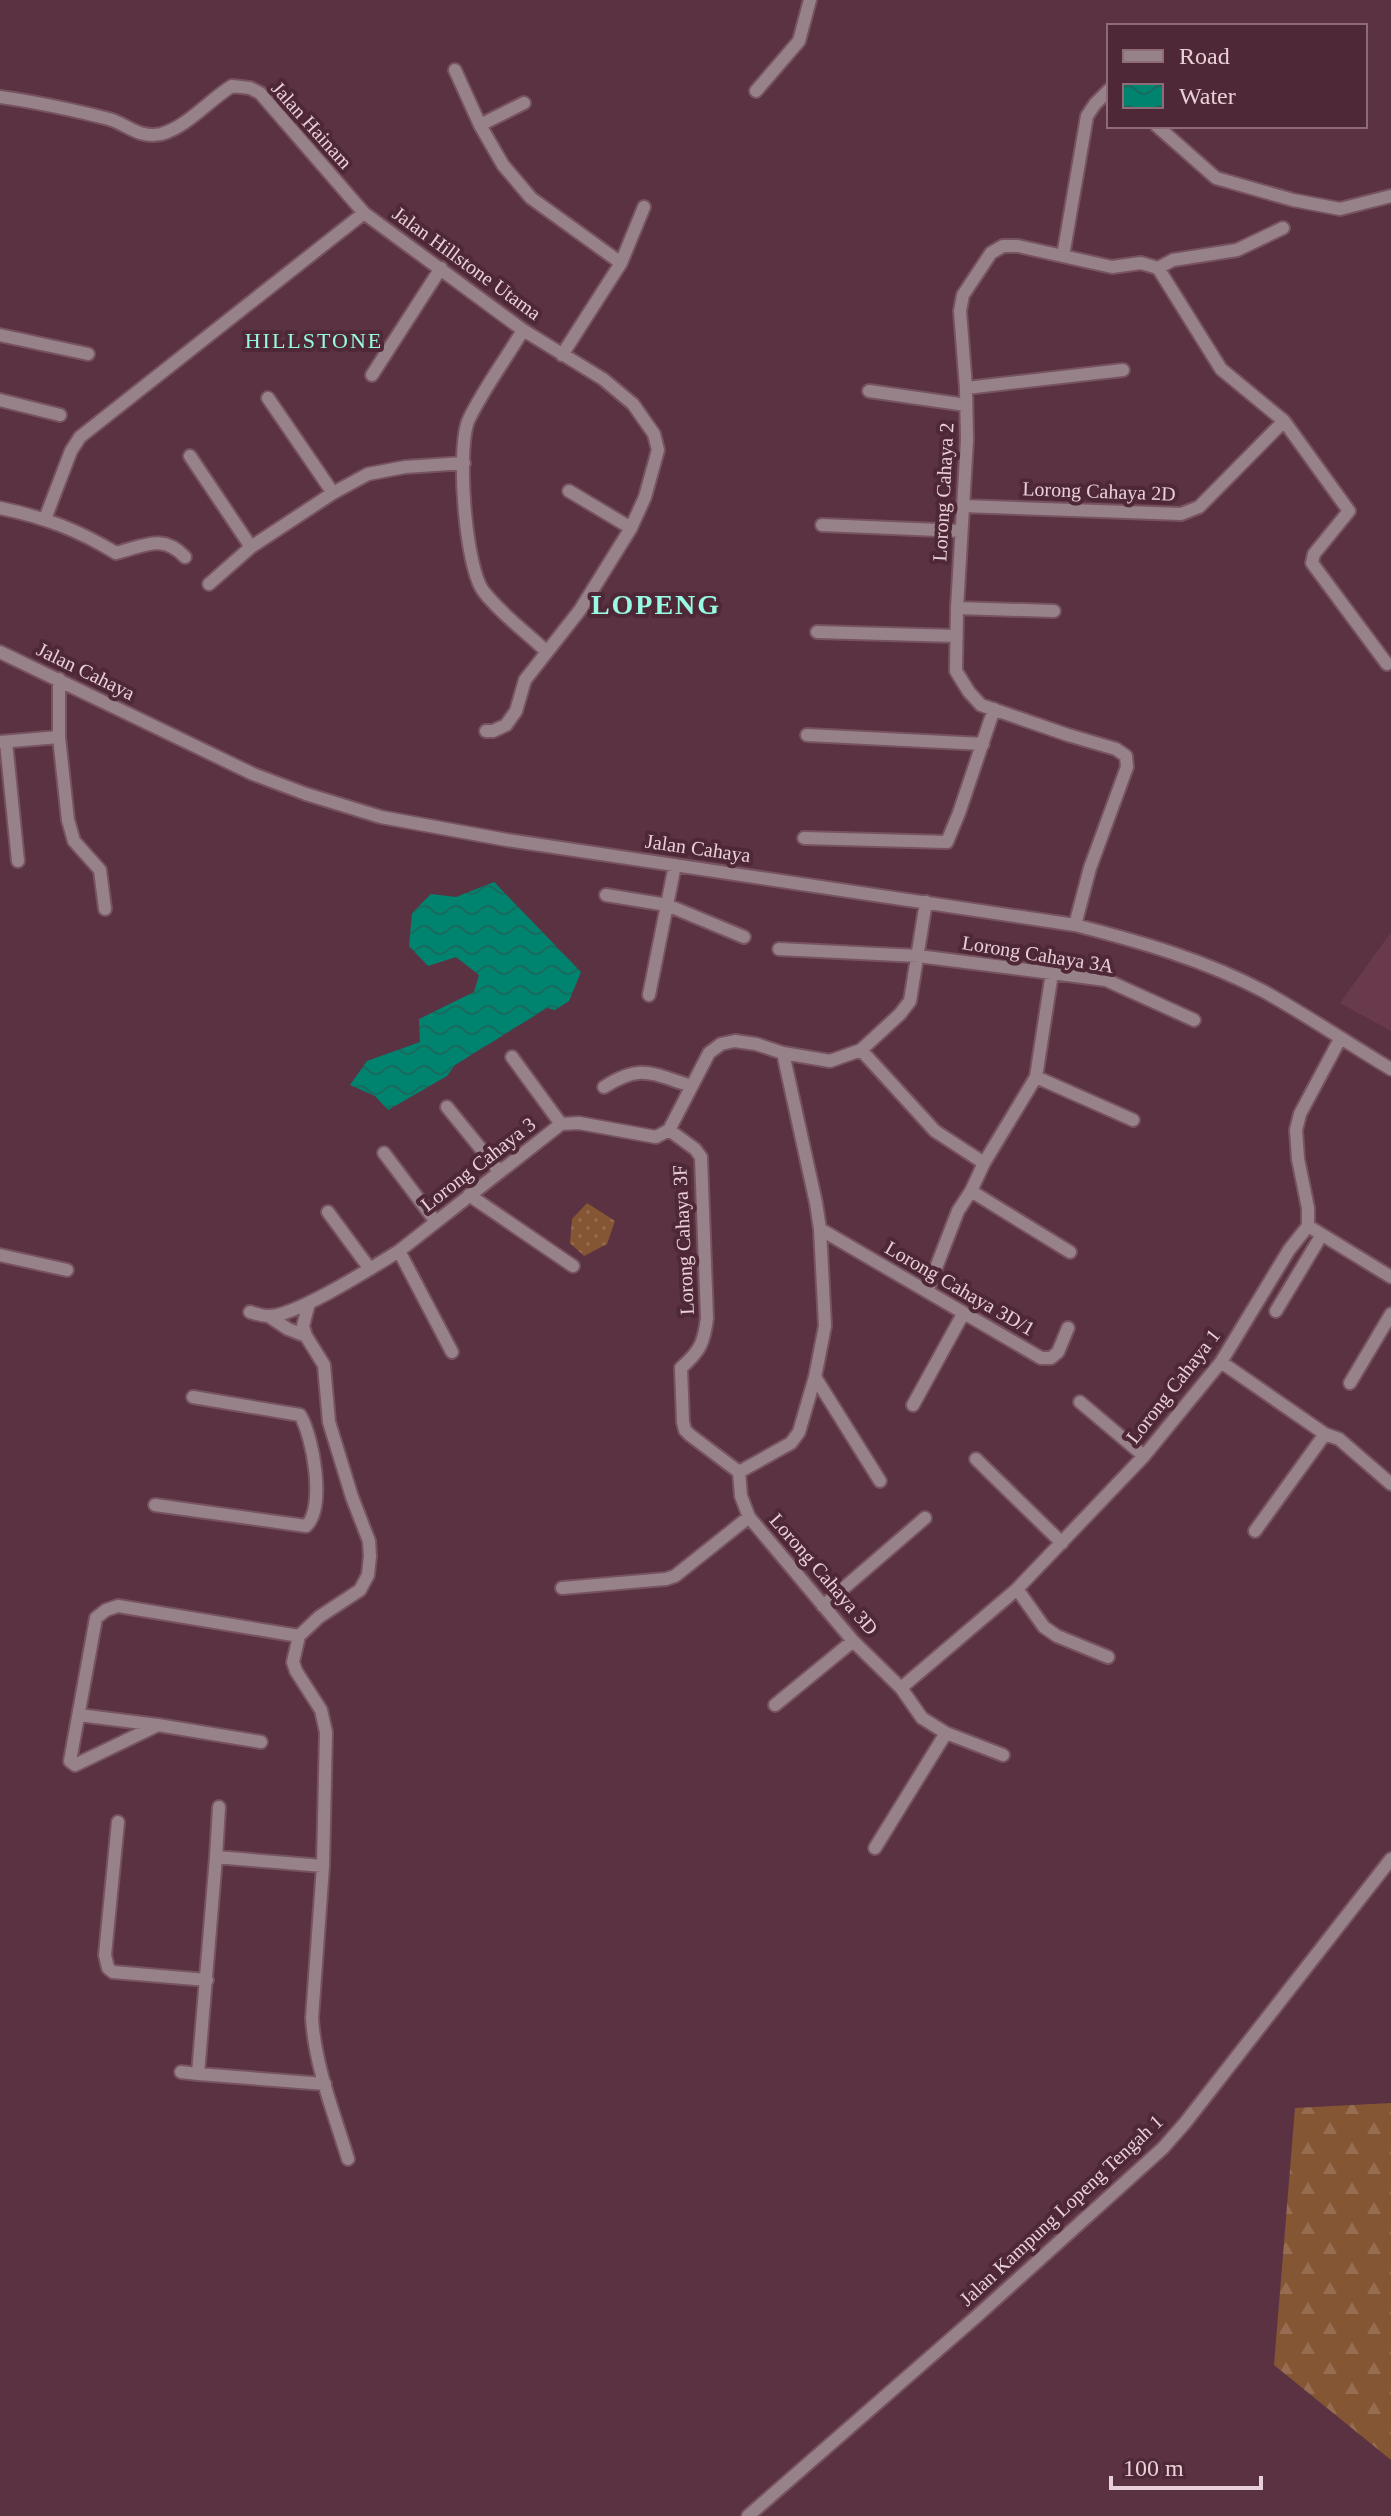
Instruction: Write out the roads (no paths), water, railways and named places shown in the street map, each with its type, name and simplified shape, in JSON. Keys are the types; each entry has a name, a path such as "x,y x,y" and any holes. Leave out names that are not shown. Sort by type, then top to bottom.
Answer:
{"street":[{"path":"756,91 799,41 810,0"},
{"path":"455,70 480,125 503,165 531,198 621,263"},
{"name":"Jalan Hainam","path":"0,97 113,120 147,135 161,134 180,125 232,86 250,88 260,93 288,123 364,213"},
{"path":"1063,256 1087,116 1107,92"},
{"path":"480,125 524,103"},
{"path":"1159,128 1216,178 1293,200 1340,209 1391,196"},
{"path":"562,355 621,263 644,207"},
{"name":"Jalan Hillstone Utama","path":"45,519 71,451 80,437 364,213 523,330 603,379 633,404 654,434 658,450 645,497 631,528 580,610 525,680 516,711 506,725 486,731"},
{"name":"Lorong Cahaya 2","path":"1075,925 1090,868 1127,767 1126,756 1116,749 981,705 956,671 967,440 960,311 963,295 991,253 1003,246 1018,246 1112,267 1141,263 1158,268 1173,260 1237,250 1283,228"},
{"path":"372,375 441,268"},
{"path":"1158,268 1221,369 1284,421 1349,511 1314,554 1312,563 1387,664"},
{"path":"523,330 468,422 464,463 466,522 475,578 484,593 546,651"},
{"path":"0,335 88,354"},
{"path":"966,388 1123,370"},
{"path":"869,391 966,405"},
{"path":"268,398 333,493"},
{"path":"0,400 60,415"},
{"name":"Lorong Cahaya 2D","path":"963,506 1128,513 1191,512 1284,421"},
{"path":"190,456 251,547"},
{"path":"209,584 251,547 333,493 368,474 405,467 464,463"},
{"path":"569,491 631,528"},
{"path":"0,508 45,519 85,534 116,553 166,543 175,545 185,557"},
{"path":"822,525 961,531"},
{"path":"957,608 1054,611"},
{"path":"817,632 956,636"},
{"name":"Jalan Cahaya","path":"0,652 253,774 347,807 444,830 1075,925 1147,943 1212,967 1265,992 1391,1069"},
{"path":"59,679 59,737 70,829 74,841 100,870 105,909"},
{"path":"804,838 947,842 994,709"},
{"path":"807,735 983,744"},
{"path":"18,861 3,742 59,737"},
{"path":"649,995 675,865"},
{"path":"606,895 667,905 744,937"},
{"path":"669,1130 709,1053 721,1044 735,1041 756,1044 783,1053 830,1061 861,1050 910,1001 926,902"},
{"name":"Lorong Cahaya 3A","path":"779,949 918,956 1106,980 1194,1020"},
{"path":"927,1291 958,1211 1036,1077 1052,973"},
{"path":"1340,1039 1300,1114 1296,1130 1308,1226 1391,1277"},
{"path":"861,1050 935,1131 984,1163"},
{"path":"739,1472 791,1443 799,1432 815,1377 825,1326 820,1229 783,1053"},
{"path":"512,1057 561,1124"},
{"path":"604,1087 625,1074 644,1071 692,1086"},
{"path":"1036,1077 1133,1120"},
{"path":"447,1107 499,1171"},
{"name":"Lorong Cahaya 3","path":"270,1317 309,1303 399,1251 561,1124 593,1125 646,1137 656,1137 669,1130"},
{"name":"Lorong Cahaya 3F","path":"669,1130 701,1157 707,1318 704,1340 696,1355 681,1368 683,1422 690,1435 739,1472"},
{"path":"384,1153 436,1222"},
{"path":"971,1191 1070,1252"},
{"path":"469,1195 573,1266"},
{"path":"328,1212 370,1269"},
{"name":"Lorong Cahaya 1","path":"901,1688 1017,1589 1144,1456 1221,1362 1289,1250 1308,1226"},
{"name":"Lorong Cahaya 3D/1","path":"820,1229 1041,1358 1051,1358 1058,1352 1068,1328"},
{"path":"1276,1311 1321,1236"},
{"path":"399,1251 452,1352"},
{"path":"0,1255 67,1270"},
{"path":"309,1303 303,1326 324,1365 328,1415 352,1497 369,1541 370,1556 368,1575 360,1590 319,1617 299,1636 293,1662 321,1710 326,1732 323,1866 312,2018 313,2037 348,2159"},
{"path":"250,1312 270,1317 306,1336"},
{"path":"913,1405 963,1314"},
{"path":"1350,1383 1391,1314"},
{"path":"1221,1362 1325,1434 1339,1439 1386,1480 1391,1464"},
{"path":"815,1377 880,1481"},
{"path":"193,1397 303,1419"},
{"path":"1080,1402 1144,1456"},
{"path":"155,1505 306,1526 312,1521 316,1509 314,1464 303,1419 307,1411 328,1415"},
{"path":"1255,1531 1325,1434"},
{"path":"976,1459 1062,1543"},
{"name":"Lorong Cahaya 3D","path":"739,1472 741,1496 749,1517 853,1641 901,1688 922,1718 946,1733 1003,1755"},
{"path":"562,1588 675,1576 749,1517"},
{"path":"823,1606 925,1518"},
{"path":"1017,1589 1044,1627 1057,1636 1108,1657"},
{"path":"158,1725 75,1765 70,1761 96,1618 106,1610 118,1606 299,1636"},
{"path":"775,1705 853,1641"},
{"path":"79,1715 261,1742"},
{"path":"875,1848 946,1733"},
{"path":"198,2074 219,1807"},
{"path":"118,1822 105,1955 108,1968 113,1972 207,1980"},
{"path":"216,1857 323,1866"},
{"name":"Jalan Kampung Lopeng Tengah 1","path":"748,2516 1163,2148 1391,1859"},
{"path":"181,2072 325,2084"}],"water":[{"path":"494,882 581,972 569,1001 555,1010 547,1008 455,1065 447,1076 388,1110 375,1096 350,1085 367,1061 420,1042 419,1019 474,992 479,975 456,957 428,966 409,946 412,913 431,894 456,897"}],"district":[{"name":"HILLSTONE","path":"314,340"},
{"name":"LOPENG","path":"656,604"}]}
